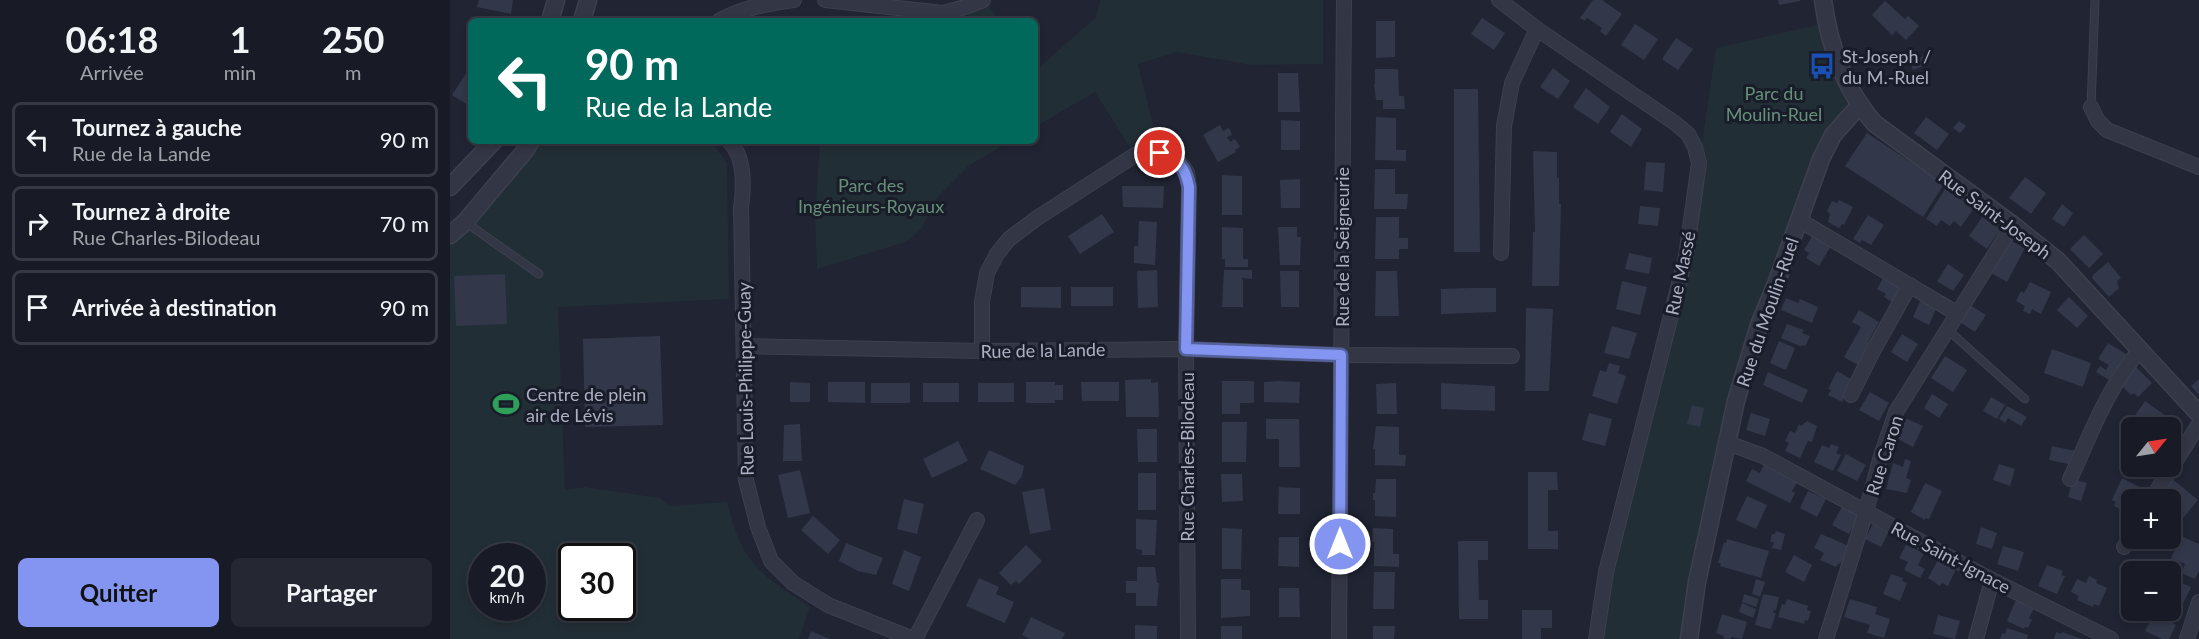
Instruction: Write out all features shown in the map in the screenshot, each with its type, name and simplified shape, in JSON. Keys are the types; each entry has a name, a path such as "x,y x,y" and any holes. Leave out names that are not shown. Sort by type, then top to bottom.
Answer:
{"street":[{"path":"551,18 556,0"},
{"path":"583,18 588,0"},
{"path":"727,18 753,6 794,0"},
{"path":"825,0 944,13 983,0"},
{"name":"Rue de la Seigneurie","path":"1339,639 1344,0"},
{"name":"Rue Massé","path":"1498,0 1675,123 1688,134 1695,147 1699,163 1686,256 1606,572 1596,639"},
{"name":"Rue Saint-Joseph","path":"1823,0 1826,23 1837,60 1859,106 1874,123 2013,225 2058,261 2199,414"},
{"path":"1501,253 1504,126 1512,83 1537,29"},
{"name":"Rue du Moulin-Ruel","path":"1689,639 1697,582 1736,401 1759,325 1821,159 1833,135 1859,106"},
{"path":"2091,107 2098,122 2107,130 2199,167"},
{"path":"450,188 491,144"},
{"path":"450,234 465,222 529,144"},
{"name":"Rue Louis-Philippe-Guay","path":"732,144 736,148 744,186 741,208 746,480 758,527 771,561 794,583 828,605 914,639"},
{"name":"Rue Charles-Bilodeau","path":"982,351 982,302 987,273 997,254 1009,239 1037,218 1135,155 1160,153 1178,162 1186,172 1189,187 1186,349 1188,639"},
{"path":"1799,219 1958,314"},
{"name":"Rue Caron","path":"1826,639 1896,412 2013,225"},
{"path":"1851,395 1910,285"},
{"name":"Rue de la Lande","path":"744,346 982,351 1186,349 1341,355 1512,356"},
{"path":"2070,479 2108,395 2125,367 2139,350"},
{"path":"2158,489 2199,424"},
{"name":"Rue Saint-Ignace","path":"1728,443 1763,456 1992,580 2111,639"},
{"path":"914,639 977,520"},
{"path":"1976,639 1992,580"},
{"path":"2187,639 2199,602"}],"lane":[{"path":"2091,107 2095,0"},
{"path":"465,222 539,274"},
{"path":"1948,330 2025,399"}],"green space":[{"path":"985,0 997,18 969,18 965,7"},
{"path":"1100,0 1323,0 1323,64 1251,65 1177,52 1138,64 1160,153 1135,155 1095,92 1038,125 1038,68 1096,17"},
{"name":"Parc du Moulin-Ruel","path":"1826,23 1859,106 1845,121 1759,325 1689,639 1596,639 1667,330 1699,163 1716,48"},
{"name":"Centre de plein air de Lévis","path":"539,144 713,144 727,163 729,299 558,307 565,490 585,487 660,498 670,506 727,502 739,539 750,559 770,579 810,607 799,639 450,639 450,244 499,195"},
{"name":"Parc des Ingénieurs-Royaux","path":"820,144 1006,144 968,166 937,197 922,228 906,242 817,269 815,216"}],"building":[{"path":"479,0 513,0 511,14 477,7"},
{"path":"1593,0 1602,0 1622,14 1606,36 1600,31 1602,28 1587,18 1585,21 1580,18"},
{"path":"1778,0 1800,0 1800,1 1779,5"},
{"path":"1885,1 1905,19 1908,16 1919,26 1906,40 1896,31 1892,35 1872,15"},
{"path":"1482,18 1505,33 1494,50 1471,34"},
{"path":"1376,21 1395,21 1395,57 1376,58"},
{"path":"1635,24 1658,39 1644,60 1621,45"},
{"path":"1676,38 1693,49 1678,70 1663,60"},
{"path":"1924,56 1927,65 1913,70 1910,61"},
{"path":"1553,68 1570,81 1558,99 1540,87"},
{"path":"1375,69 1398,69 1399,96 1404,96 1405,109 1383,109 1383,100 1376,100"},
{"path":"467,72 468,72 468,105 452,95"},
{"path":"1278,73 1298,73 1300,112 1278,112"},
{"path":"1586,88 1610,107 1598,124 1573,107"},
{"path":"1454,89 1478,89 1480,252 1454,252"},
{"path":"1622,114 1642,129 1631,147 1610,132"},
{"path":"1376,117 1396,118 1396,150 1406,150 1406,161 1375,160"},
{"path":"1926,117 1949,134 1937,150 1914,133"},
{"path":"1281,120 1300,121 1300,150 1281,150"},
{"path":"1959,121 1966,126 1960,133 1953,128"},
{"path":"1220,125 1223,131 1229,128 1232,135 1227,137 1230,142 1235,139 1240,147 1235,150 1236,152 1218,162 1203,135"},
{"path":"1867,133 1944,184 1923,217 1845,166"},
{"path":"1533,151 1557,152 1559,204 1561,204 1559,286 1532,286 1533,232 1535,232"},
{"path":"1646,162 1665,163 1663,192 1644,190"},
{"path":"1375,169 1395,169 1395,194 1408,194 1407,209 1374,209"},
{"path":"1222,175 1242,176 1242,215 1222,215"},
{"path":"2025,177 2046,193 2031,214 2009,198"},
{"path":"1300,179 1300,208 1281,208 1280,180"},
{"path":"1122,186 1164,186 1163,208 1123,207"},
{"path":"1945,189 1974,208 1961,227 1954,221 1950,226 1941,220 1937,226 1926,219"},
{"path":"1839,200 1853,207 1844,225 1842,224 1839,228 1828,222 1830,214 1827,211 1832,201 1837,203"},
{"path":"2062,204 2073,213 2064,227 2052,219"},
{"path":"1640,206 1660,208 1658,226 1638,224"},
{"path":"1102,214 1114,232 1080,254 1068,236"},
{"path":"1868,215 1884,225 1871,245 1862,240 1860,243 1853,239"},
{"path":"1983,216 2001,229 1987,249 1969,236"},
{"path":"1376,217 1399,217 1399,238 1408,238 1408,249 1399,249 1399,259 1375,259"},
{"path":"1139,221 1157,222 1155,265 1134,263 1134,246 1138,246"},
{"path":"1222,227 1243,228 1243,259 1248,259 1248,267 1225,267 1225,259 1222,259"},
{"path":"1278,227 1297,227 1297,237 1301,237 1300,265 1280,265"},
{"path":"1813,235 1831,246 1819,266 1806,258 1809,253 1804,250"},
{"path":"2084,235 2103,254 2089,268 2070,249"},
{"path":"2009,240 2025,248 2007,282 1991,273"},
{"path":"1629,253 1652,258 1649,274 1625,269"},
{"path":"2108,262 2121,278 2117,281 2119,288 2109,297 2092,278"},
{"path":"1948,264 1964,275 1953,291 1937,281"},
{"path":"1157,270 1158,307 1138,308 1137,271"},
{"path":"1224,270 1252,270 1252,279 1241,278 1243,280 1243,307 1222,307"},
{"path":"1280,271 1299,271 1299,307 1281,307"},
{"path":"1376,271 1397,271 1399,316 1375,316"},
{"path":"1887,271 1906,282 1894,303 1884,297 1886,294 1877,289"},
{"path":"505,274 507,324 456,326 454,276"},
{"path":"1622,281 1647,287 1640,315 1616,309"},
{"path":"2030,282 2051,292 2041,314 2032,309 2030,314 2023,311 2025,306 2016,301 2021,291 2024,293"},
{"path":"1021,287 1061,287 1061,308 1021,307"},
{"path":"1071,287 1113,287 1113,306 1071,306"},
{"path":"1496,288 1496,312 1441,314 1441,289"},
{"path":"2069,297 2088,316 2077,328 2057,310"},
{"path":"1786,298 1798,303 1800,299 1818,307 1812,323 1781,310"},
{"path":"1921,299 1937,307 1929,325 1913,317"},
{"path":"1970,305 1986,315 1975,332 1960,322"},
{"path":"1526,308 1553,309 1549,391 1525,391"},
{"path":"1859,310 1879,322 1859,366 1844,357 1861,327 1852,322"},
{"path":"1787,324 1804,330 1802,333 1810,336 1806,345 1800,346 1781,338"},
{"path":"1612,326 1637,333 1629,359 1604,353"},
{"path":"1902,334 1918,344 1907,362 1891,352"},
{"path":"660,336 663,425 585,427 583,339"},
{"path":"1779,341 1795,348 1786,370 1770,363"},
{"path":"2108,343 2126,354 2109,380 2096,372 2100,366 2106,370 2109,365 2098,359"},
{"path":"2052,349 2091,363 2083,387 2044,373"},
{"path":"1945,356 1967,370 1953,392 1931,378"},
{"path":"1609,363 1620,366 1618,373 1626,376 1617,404 1592,396 1600,370 1606,372"},
{"path":"2136,367 2152,383 2138,397 2134,393 2131,395 2121,385"},
{"path":"1837,371 1853,380 1842,402 1828,395 1831,390 1828,389"},
{"path":"1768,372 1808,390 1802,403 1763,385"},
{"path":"1151,379 1151,383 1158,382 1159,417 1126,417 1125,380"},
{"path":"2199,379 2199,395 2191,386"},
{"path":"1222,381 1254,381 1254,403 1240,403 1240,414 1222,414"},
{"path":"790,382 810,383 810,402 790,402"},
{"path":"828,382 865,382 865,403 828,402"},
{"path":"1026,382 1055,382 1055,385 1063,385 1063,400 1055,400 1055,403 1026,403"},
{"path":"1081,382 1119,382 1119,401 1082,401"},
{"path":"1264,382 1300,382 1299,403 1264,402"},
{"path":"871,383 910,383 910,403 871,403"},
{"path":"923,383 959,383 959,402 923,402"},
{"path":"978,383 1014,383 1014,402 978,402"},
{"path":"1396,383 1397,414 1377,414 1376,384"},
{"path":"1441,383 1495,386 1495,411 1441,409"},
{"path":"1870,392 1889,403 1879,421 1859,410"},
{"path":"1932,394 1948,404 1939,418 1924,408"},
{"path":"1991,397 2005,405 1997,419 1983,411"},
{"path":"2145,401 2167,417 2134,417"},
{"path":"1692,405 1704,408 1700,427 1687,424"},
{"path":"2007,406 2027,417 2021,426 2008,418 2005,423 1999,419"},
{"path":"1589,413 1612,419 1605,446 1582,440"},
{"path":"1751,413 1770,419 1765,436 1746,430"},
{"path":"1903,417 1923,426 1913,447 1894,437"},
{"path":"1266,419 1299,419 1300,467 1279,467 1279,439 1266,439"},
{"path":"1807,421 1817,426 1812,442 1808,441 1800,458 1785,451 1789,443 1785,441 1790,431 1795,433 1799,424 1801,426"},
{"path":"1222,422 1247,422 1246,462 1222,462"},
{"path":"800,424 802,461 783,461 784,425"},
{"path":"1376,426 1399,427 1399,455 1406,455 1405,466 1375,465 1375,449 1373,449"},
{"path":"1137,429 1157,429 1157,462 1138,462"},
{"path":"958,441 968,461 932,478 923,459"},
{"path":"1831,444 1839,447 1836,453 1841,455 1833,471 1814,462 1822,445 1829,448"},
{"path":"2052,446 2076,451 2073,465 2049,460"},
{"path":"989,450 1024,466 1022,476 1015,485 980,469"},
{"path":"1846,454 1866,465 1857,481 1837,471"},
{"path":"1905,459 1911,461 1906,478 1911,480 1907,493 1886,489 1893,463 1903,467"},
{"path":"1765,462 1799,479 1792,491 1795,493 1790,503 1746,481 1752,469 1760,473"},
{"path":"1999,464 2015,469 2010,486 1993,480"},
{"path":"800,470 810,513 788,518 778,475"},
{"path":"1528,472 1557,472 1558,490 1548,490 1548,531 1558,531 1558,549 1528,549"},
{"path":"1138,473 1156,473 1156,510 1138,510"},
{"path":"1221,474 1242,474 1243,501 1222,502"},
{"path":"2122,478 2143,489 2121,489 2121,510 2114,506 2116,502 2112,500"},
{"path":"2171,478 2198,500 2183,518 2181,516 2181,489 2162,489"},
{"path":"1376,479 1396,479 1396,517 1375,516 1373,493 1375,493"},
{"path":"2073,479 2087,483 2081,501 2068,497"},
{"path":"1925,483 1942,491 1929,519 1925,518 1925,520 1911,512"},
{"path":"1279,487 1300,488 1300,514 1278,514"},
{"path":"1044,488 1051,530 1030,534 1022,492"},
{"path":"1808,491 1826,499 1817,517 1800,508"},
{"path":"1747,496 1767,505 1756,529 1736,520"},
{"path":"904,499 924,504 917,534 897,529"},
{"path":"1843,505 1860,514 1849,534 1832,525"},
{"path":"813,516 840,540 828,554 801,530"},
{"path":"1136,519 1157,520 1155,555 1142,555 1142,550 1136,549"},
{"path":"1874,522 1890,530 1881,547 1865,539"},
{"path":"1981,527 1997,533 1992,549 1976,544"},
{"path":"1222,528 1242,529 1241,569 1222,569"},
{"path":"1373,528 1393,529 1393,554 1399,554 1399,567 1374,566"},
{"path":"1776,531 1785,534 1781,550 1772,548 1774,542 1770,542 1772,534"},
{"path":"1821,534 1849,546 1841,563 1836,567 1820,560 1824,553 1814,548"},
{"path":"2181,536 2199,544 2199,571 2195,579 2181,573 2185,564 2171,558 2175,549 2181,549"},
{"path":"1279,537 1299,537 1299,567 1278,566"},
{"path":"1727,539 1769,551 1761,578 1720,566 1721,563 1718,563"},
{"path":"1458,541 1488,541 1488,560 1478,560 1479,600 1488,600 1488,619 1459,619"},
{"path":"846,543 883,558 876,575 858,571 839,561"},
{"path":"1026,545 1042,561 1019,584 1016,581 1011,585 999,573"},
{"path":"1906,545 1924,553 1918,565 1925,569 1920,578 1904,570 1908,562 1899,558"},
{"path":"2003,546 2024,552 2018,571 1997,564"},
{"path":"904,550 921,557 909,591 892,584"},
{"path":"1794,555 1812,565 1804,582 1785,572"},
{"path":"1938,560 1956,569 1948,586 1942,583 1940,586 1928,578"},
{"path":"2047,565 2063,571 2061,575 2065,576 2057,594 2038,586"},
{"path":"1137,567 1155,567 1157,583 1159,583 1157,606 1136,606 1136,593 1126,593 1126,581 1137,581"},
{"path":"1374,572 1395,572 1394,609 1373,609"},
{"path":"1891,574 1903,578 1902,581 1907,583 1900,601 1883,594"},
{"path":"2089,576 2097,580 2096,583 2107,588 2099,606 2094,604 2093,607 2077,600 2079,596 2071,592 2077,579 2086,583"},
{"path":"979,578 999,587 996,594 1014,602 1005,623 966,606"},
{"path":"1221,579 1241,579 1241,590 1250,590 1250,616 1221,618"},
{"path":"1756,579 1765,582 1760,597 1752,594"},
{"path":"2181,583 2191,587 2181,608"},
{"path":"1279,588 1299,588 1300,617 1279,617"},
{"path":"1744,594 1759,599 1756,607 1742,602"},
{"path":"1763,594 1779,597 1773,613 1776,613 1771,629 1755,625"},
{"path":"2018,595 2036,604 2029,618 2032,620 2028,628 2024,629 2007,621"},
{"path":"1787,599 1808,606 1807,610 1811,611 1808,621 1805,620 1804,624 1778,617 1782,604 1785,605"},
{"path":"1850,599 1877,607 1875,614 1890,619 1884,638 1867,633 1870,625 1844,617"},
{"path":"1742,603 1756,609 1753,618 1739,612"},
{"path":"1522,610 1552,610 1552,628 1541,628 1541,639 1522,639"},
{"path":"1722,614 1747,622 1742,639 1731,637 1727,639 1716,633"},
{"path":"1938,615 1960,621 1955,639 1933,634"},
{"path":"1031,617 1065,633 1062,639 1030,639 1022,635"},
{"path":"2150,621 2169,621 2176,625 2169,639 2162,639 2145,631"},
{"path":"1135,625 1157,626 1157,639 1135,639"},
{"path":"1221,626 1242,626 1242,639 1221,639"},
{"path":"1373,626 1395,626 1394,639 1373,639"},
{"path":"2007,628 2028,635 2027,639 2000,639"},
{"path":"811,631 830,639 808,639"},
{"path":"2056,632 2061,634 2062,632 2082,639 2054,639"}],"place":[{"name":"St-Joseph / du M.-Ruel","path":"1822,66"},
{"name":"Centre de plein air de Lévis","path":"506,404"}],"route":[{"path":"1160,153 1178,162 1186,172 1189,187 1186,349 1341,355 1340,544"}]}
